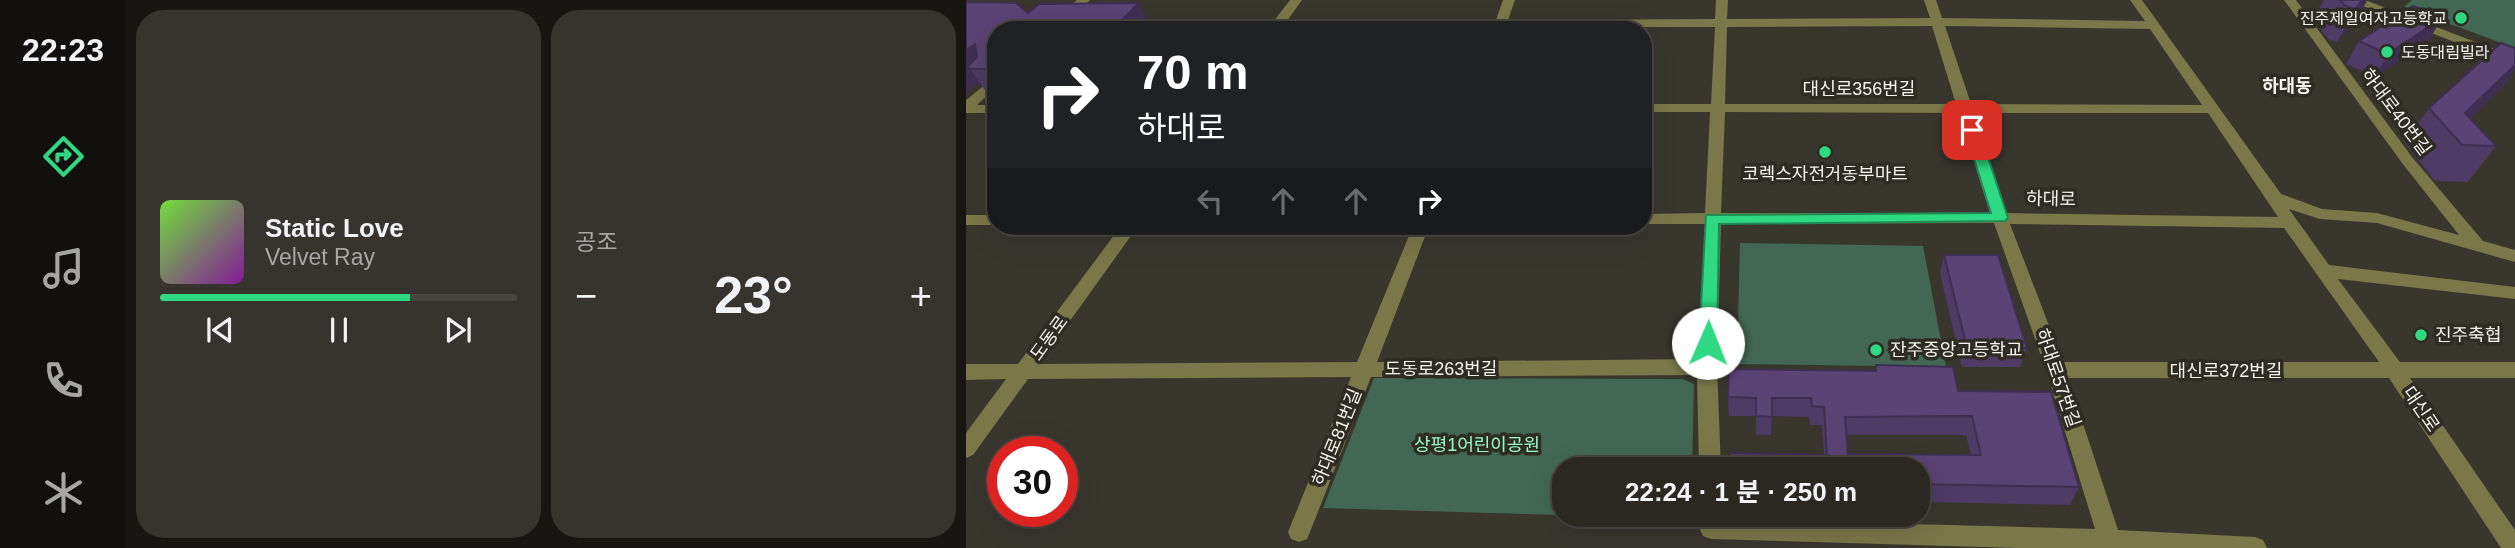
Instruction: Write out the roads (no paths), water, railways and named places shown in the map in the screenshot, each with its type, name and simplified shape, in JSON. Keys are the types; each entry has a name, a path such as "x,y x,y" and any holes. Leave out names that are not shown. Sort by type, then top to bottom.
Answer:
{"street":[{"path":"1056,21 1083,0"},
{"path":"1281,21 1296,0"},
{"path":"1501,21 1509,0"},
{"path":"1710,457 1707,367 1711,219 1723,0"},
{"name":"하대로57번길","path":"1930,0 2000,218 2056,370 2110,540"},
{"name":"대신로","path":"2136,0 2275,198 2289,223 2396,372 2514,548"},
{"name":"하대로40번길","path":"2290,0 2407,160 2476,244"},
{"path":"2354,0 2515,62"},
{"path":"1652,25 1937,22 2154,25"},
{"path":"966,108 987,88"},
{"path":"966,108 987,109"},
{"name":"대신로356번길","path":"1652,108 2210,109"},
{"path":"2275,198 2320,214 2377,218 2515,256"},
{"name":"하대로","path":"1652,219 2000,218 2289,223"},
{"path":"966,220 987,220"},
{"name":"도동로","path":"966,449 1124,235"},
{"name":"하대로81번길","path":"1299,531 1417,235"},
{"path":"2326,271 2515,293"},
{"name":"도동로263번길","path":"966,372 1707,367"},
{"name":"대신로372번길","path":"2056,370 2515,370"},
{"path":"1712,527 1712,530 2110,540 2255,548"}],"place":[{"name":"진주제일여자고등학교","path":"2461,18"},
{"name":"도동대림빌라","path":"2387,52"},
{"name":"코렉스자전거동부마트","path":"1825,152"},
{"name":"진주축협","path":"2421,335"},
{"name":"잔주중앙고등학교","path":"1876,350"}],"district":[{"name":"하대동","path":"2287,86"}],"park label":[{"name":"상평1어린이공원","path":"1477,445"}]}
